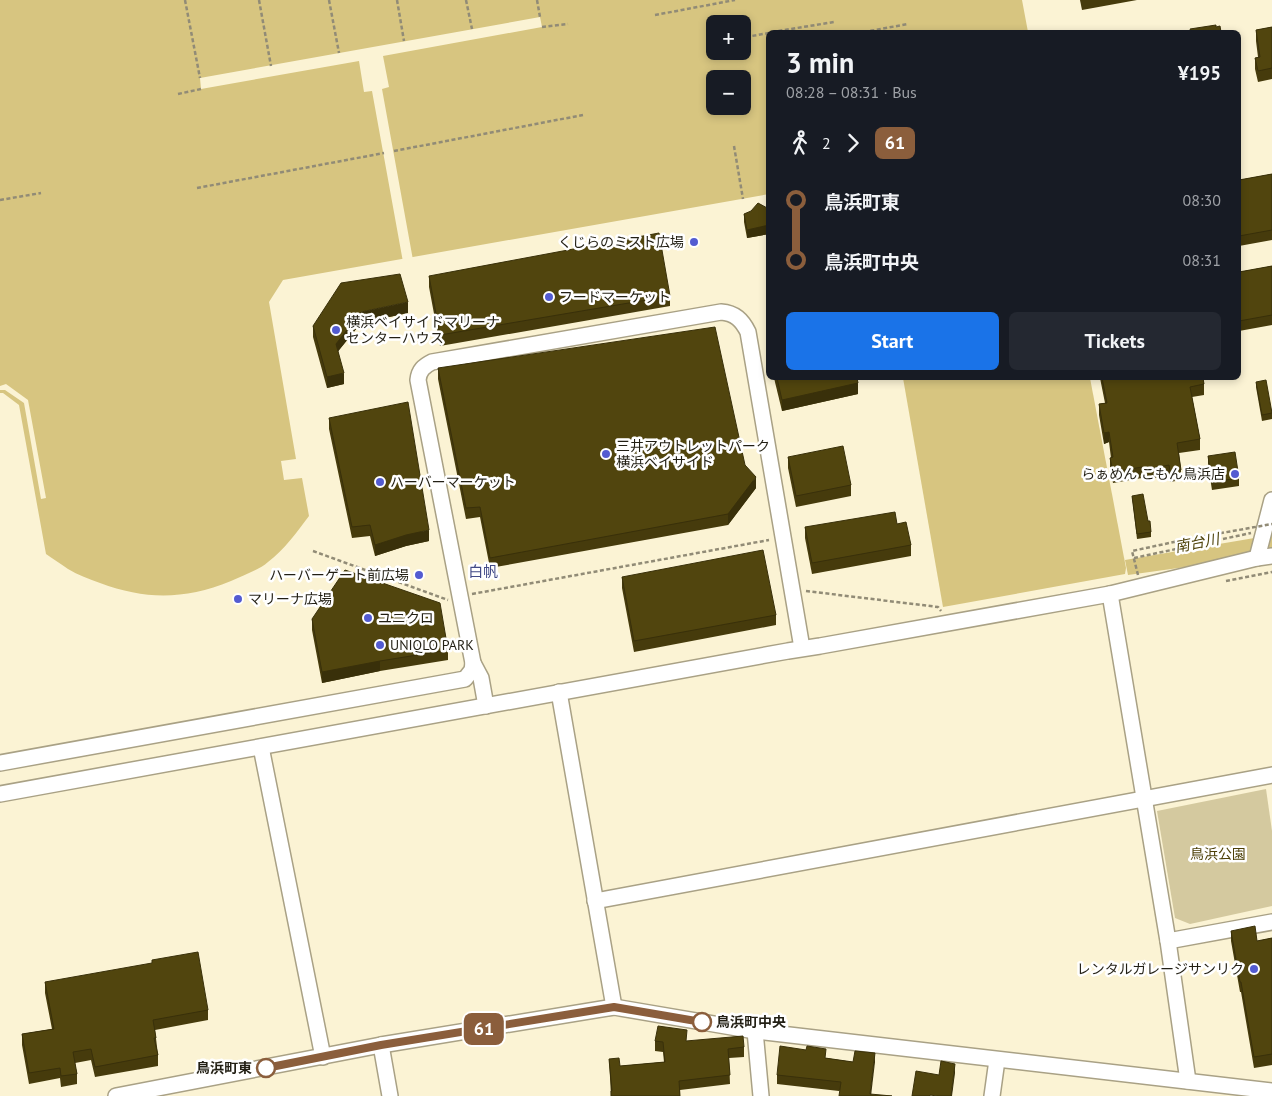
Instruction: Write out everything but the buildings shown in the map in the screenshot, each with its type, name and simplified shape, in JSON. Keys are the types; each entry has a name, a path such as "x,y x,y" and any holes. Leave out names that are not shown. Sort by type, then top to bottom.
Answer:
{"street":[{"path":"486,706 481,678 473,664 418,380 418,375 424,366 432,362 721,312 736,316 744,324 748,332 802,648"},
{"path":"0,794 1110,594 1265,557 1272,500"},
{"path":"1110,594 1168,941 1188,1081"},
{"path":"0,763 465,679 472,670 473,664"},
{"path":"559,692 614,1007"},
{"path":"261,747 323,1057"},
{"path":"595,901 1272,775"},
{"path":"1168,941 1272,922"},
{"path":"116,1096 381,1045 614,1007 755,1031 1188,1081 1236,1091 1272,1091"},
{"path":"755,1031 761,1096"},
{"path":"381,1045 390,1096"},
{"path":"992,1096 997,1060"}],"path":[{"path":"185,0 200,78"},
{"path":"259,0 271,66"},
{"path":"329,0 339,53"},
{"path":"396,0 404,42"},
{"path":"466,0 472,29"},
{"path":"537,0 540,17"},
{"path":"655,15 735,0"},
{"path":"787,30 834,22"},
{"path":"542,27 568,24"},
{"path":"875,30 908,24"},
{"path":"751,36 766,34"},
{"path":"178,94 201,89"},
{"path":"394,151 582,115"},
{"path":"734,146 744,198"},
{"path":"197,188 384,153"},
{"path":"0,200 41,193"},
{"path":"1138,576 1132,550 1272,524"},
{"path":"1134,558 1255,532"},
{"path":"468,595 775,539"},
{"path":"1188,539 1189,544 1211,541"},
{"path":"313,551 450,601 449,594"},
{"path":"801,590 938,607 941,611 932,613"}],"green space":[{"name":"鳥浜公園","path":"1266,789 1272,831 1272,906 1190,924 1175,918 1157,811"}],"shaded area":[{"path":"0,0 1022,0 1028,30 766,30 766,195 283,280 269,302 296,459 281,461 284,480 302,478 309,516 274,557 260,568 231,581 197,592 165,596 133,593 80,575 46,554 19,405 3,393 0,393"},
{"path":"903,380 1090,380 1126,568 1125,574 943,607"},
{"path":"1272,535 1272,555 1128,575 1125,560"}],"pier":[{"path":"540,17 542,27 383,56 389,87 382,89 413,260 403,262 372,91 364,92 359,61 201,89 200,78"},
{"path":"6,384 28,400 46,498 41,499 24,403 5,390 0,390 0,386"}],"bus line":[{"name":"61","path":"266,1068 381,1045 614,1007 702,1022"}],"place":[{"name":"くじらのミスト広場","path":"694,242"},
{"name":"フードマーケット","path":"549,297"},
{"name":"横浜ベイサイドマリーナ センターハウス","path":"336,330"},
{"name":"三井アウトレットパーク 横浜ベイサイド","path":"606,454"},
{"name":"らぁめん こもん鳥浜店","path":"1235,474"},
{"name":"ハーバーマーケット","path":"380,482"},
{"name":"ハーバーゲート前広場","path":"419,575"},
{"name":"マリーナ広場","path":"238,599"},
{"name":"ユニクロ","path":"368,618"},
{"name":"UNIQLO PARK","path":"380,645"},
{"name":"レンタルガレージサンリク","path":"1254,969"},
{"name":"鳥浜町中央","path":"702,1022"},
{"name":"鳥浜町東","path":"266,1068"}],"district":[{"name":"白帆","path":"483,572"}],"water label":[{"name":"南台川","path":"1197,543"}]}
